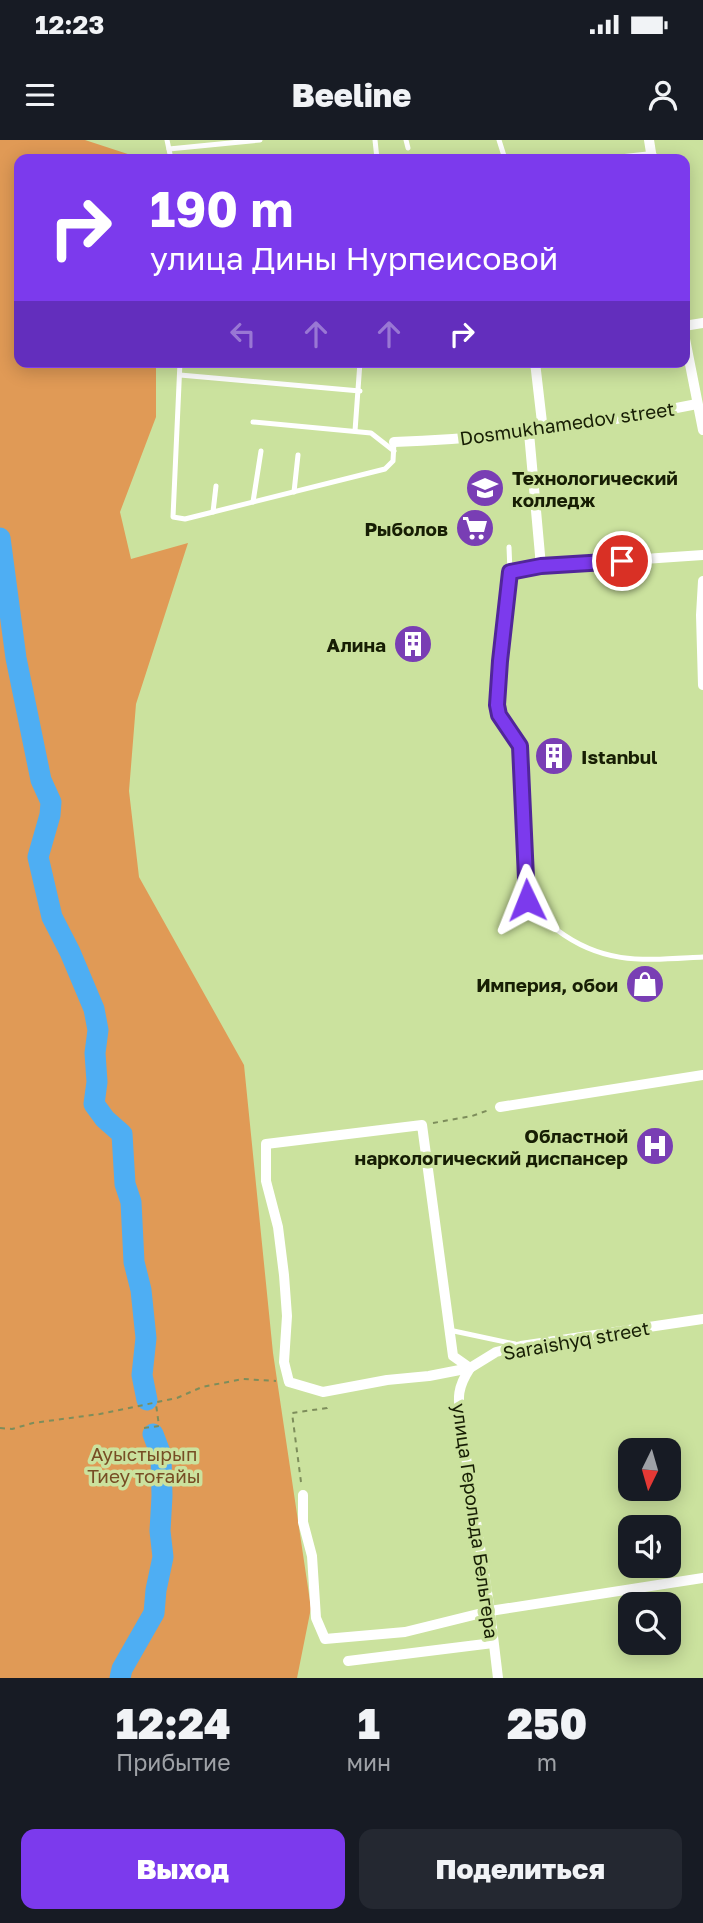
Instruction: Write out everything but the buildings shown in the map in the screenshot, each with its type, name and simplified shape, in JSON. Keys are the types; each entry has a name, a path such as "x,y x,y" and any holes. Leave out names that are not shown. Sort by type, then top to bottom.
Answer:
{"street":[{"path":"690,364 703,430"},
{"path":"536,368 543,430"},
{"name":"Dosmukhamedov street","path":"394,447 529,433 698,404"},
{"path":"529,433 541,566 703,555"},
{"path":"703,581 703,685"},
{"path":"500,1107 703,1075"},
{"path":"289,1382 284,1362 287,1316 284,1275 278,1227 266,1181 266,1144 422,1125 453,1356 470,1368"},
{"name":"Saraishyq street","path":"289,1382 323,1392 387,1380 429,1376 470,1368 496,1352 521,1346 703,1319"},
{"name":"улица Герольда Бельгера","path":"470,1368 458,1393 460,1419 498,1678"},
{"path":"303,1495 303,1522 312,1556 316,1618 325,1639 405,1632 490,1611 703,1577"},
{"path":"348,1661 493,1643"}],"lane":[{"path":"167,140 170,154"},
{"path":"169,149 260,140"},
{"path":"406,140 408,148"},
{"path":"180,368 173,517 185,519 385,469 393,461 394,447 371,433 253,422"},
{"path":"355,430 360,368"},
{"path":"180,375 359,391"},
{"path":"253,502 261,451"},
{"path":"294,492 298,455"},
{"path":"213,512 216,486"},
{"path":"509,547 510,572 497,705 499,715 520,746 527,900 533,912 569,939 592,951 615,958 633,959 703,957"},
{"path":"510,572 541,566"},
{"path":"449,1330 521,1346"}],"path":[{"path":"422,1125 472,1116 500,1107"},
{"path":"0,1428 12,1429 33,1423 156,1403 202,1388 243,1379 289,1382"},
{"path":"303,1495 292,1413 327,1408 323,1392"},
{"path":"144,1428 159,1426 156,1403"}],"green space":[{"name":"Ауыстырып Тиеу тоғайы","path":"0,140 85,140 128,154 14,154 14,368 156,368 156,417 120,512 131,559 188,543 136,704 129,791 139,877 244,1065 273,1353 311,1608 297,1678 0,1678"}],"waterway":[{"path":"0,538 16,658 41,780 51,802 38,857 52,917 94,1009 98,1030 94,1104 105,1119 122,1134 125,1184 131,1202 134,1262 141,1290 146,1338 142,1375 147,1400"},
{"path":"120,1678 122,1669 154,1613 163,1557 160,1531 161,1455 153,1434"}],"place":[{"name":"Технологический колледж","path":"485,488"},
{"name":"Рыболов","path":"475,528"},
{"name":"Алина","path":"413,644"},
{"name":"Istanbul","path":"554,756"},
{"name":"Империя, обои","path":"645,984"},
{"name":"Областной наркологический диспансер","path":"655,1146"}],"route":[{"path":"527,900 520,746 499,715 497,705 510,572 541,566 622,561"}]}
